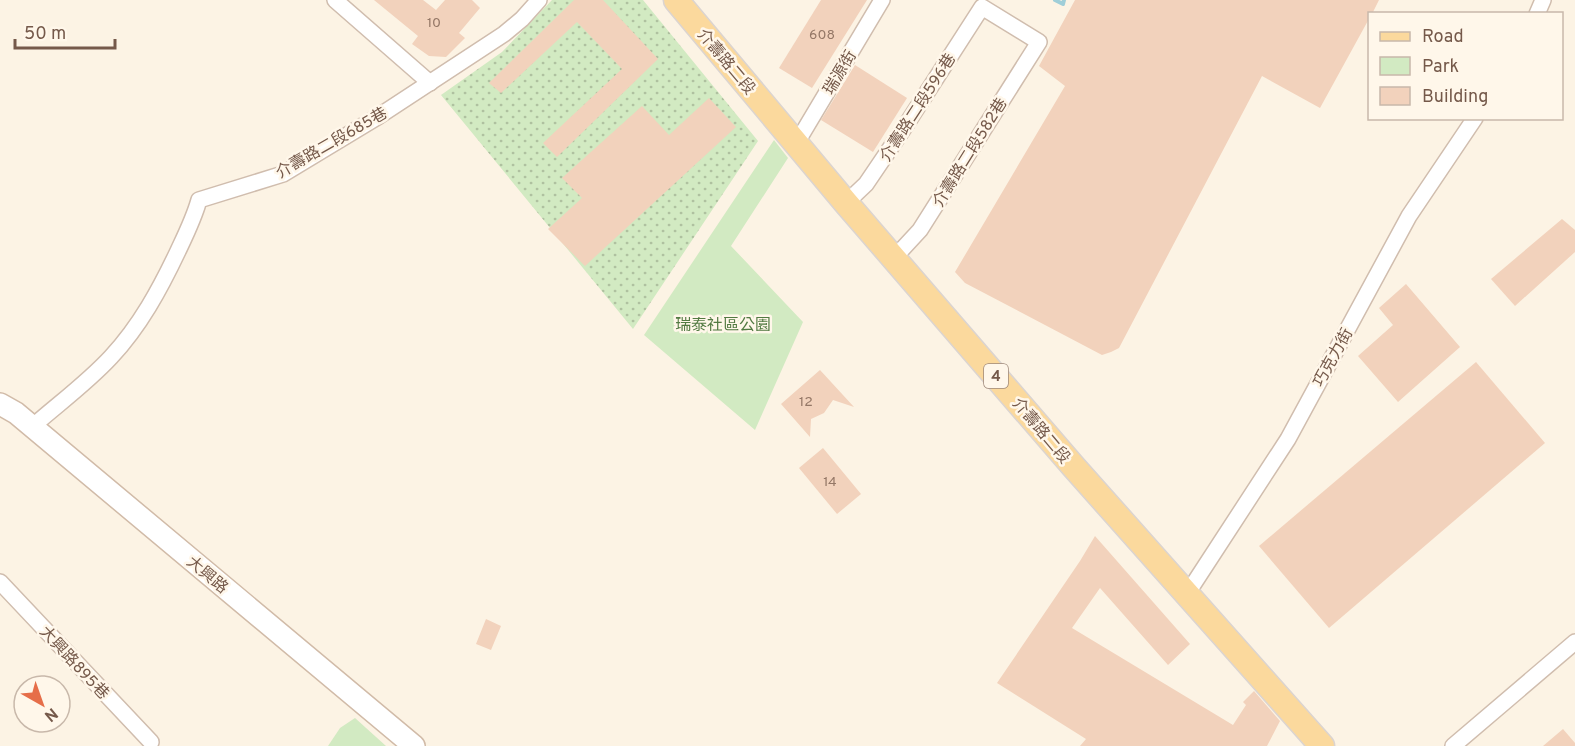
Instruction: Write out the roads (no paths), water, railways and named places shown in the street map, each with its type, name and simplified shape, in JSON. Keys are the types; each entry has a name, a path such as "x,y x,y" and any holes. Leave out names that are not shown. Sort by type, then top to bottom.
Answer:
{"main road":[{"name":"介壽路二段","path":"676,0 846,203 1072,466 1322,746"}],"street":[{"path":"335,0 430,83"},
{"name":"介壽路二段685巷","path":"32,427 104,364 139,322 165,279 195,216 199,200 284,174 504,34 539,0"},
{"name":"瑞源街","path":"796,144 882,0"},
{"name":"介壽路二段582巷","path":"894,258 920,230 1039,42 982,7"},
{"name":"介壽路二段596巷","path":"846,203 866,184 982,7"},
{"name":"巧克力街","path":"1187,594 1288,439 1409,216 1474,120"},
{"name":"大興路","path":"2,406 16,413 414,746"},
{"name":"大興路895巷","path":"0,582 151,742"},
{"path":"1453,746 1575,642"}],"waterway":[{"path":"1055,0 1063,4 1064,0"}],"park label":[{"name":"瑞泰社區公園","path":"723,324"}]}
